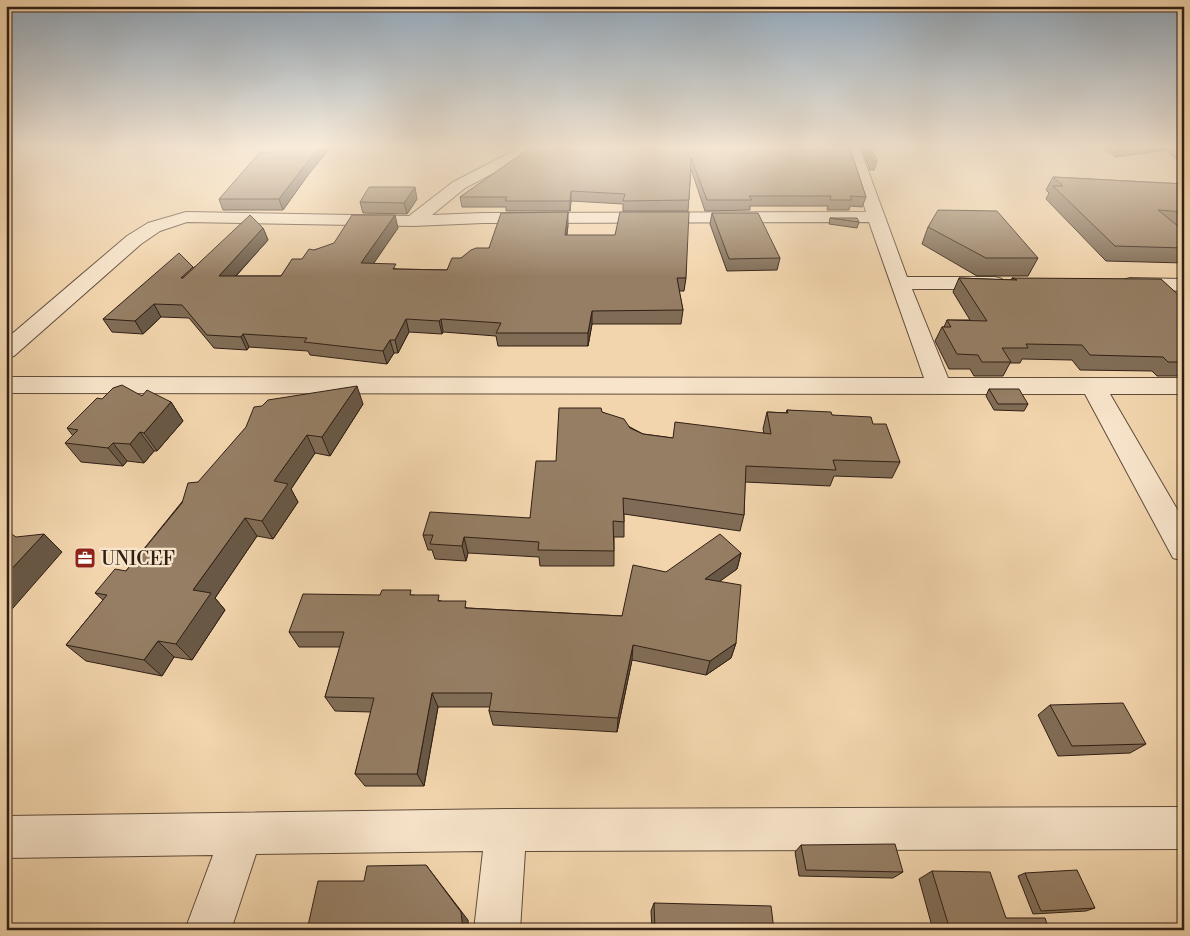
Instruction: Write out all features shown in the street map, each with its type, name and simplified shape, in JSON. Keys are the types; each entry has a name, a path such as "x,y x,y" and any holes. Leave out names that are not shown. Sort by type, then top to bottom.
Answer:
{"street":[{"path":"413,221 454,190"},
{"path":"867,190 899,283 939,387"},
{"path":"6,352 134,240 154,227 186,217 413,221 483,218 876,216"},
{"path":"899,283 1017,284"},
{"path":"1115,284 1184,285"},
{"path":"6,385 1184,386"},
{"path":"1094,387 1176,522 1184,550"},
{"path":"6,837 506,830 1184,828"},
{"path":"497,930 506,830"},
{"path":"208,930 242,833"}],"building":[{"path":"227,190 286,190 279,199 219,199"},
{"path":"367,190 413,190 404,203 360,202"},
{"path":"470,190 689,190 689,200 623,201 625,194 571,191 570,201 505,201 507,197 460,197"},
{"path":"703,190 864,190 866,197 850,196 852,200 830,200 831,196 749,196 752,200 707,200"},
{"path":"1057,190 1184,190 1184,212 1158,210 1184,231 1184,248 1115,246"},
{"path":"938,210 997,211 1038,258 986,258 928,227"},
{"path":"568,212 565,235 615,235 620,212 689,212 686,278 677,278 683,310 592,311 588,333 496,333 501,323 406,319 395,340 390,340 383,351 304,342 307,338 243,334 241,337 207,335 182,305 154,304 135,321 103,319 179,253 193,267 181,278 183,278 250,215 263,228 219,276 281,276 292,259 302,259 309,249 314,250 334,243 352,215 395,215 361,263 396,264 393,269 447,270 452,258 461,258 476,248 489,248 501,213"},
{"path":"712,213 758,213 780,258 729,259"},
{"path":"830,218 857,218 859,222"},
{"path":"959,278 1017,280 1012,278 1161,279 1184,300 1184,362 1168,362 1163,357 1090,355 1082,345 1026,344 1028,348 1002,348 1011,362 982,362 978,355 957,354 942,327 951,327 947,320 987,321"},
{"path":"122,385 142,396 147,390 171,402 144,433 140,432 130,444 113,443 108,448 65,443 78,430 67,428 97,398 102,399 113,388"},
{"path":"357,386 322,437 307,435 274,481 288,484 262,521 245,518 193,590 211,593 176,644 158,641 144,660 66,645 107,595 95,593 115,569 126,571 182,503 188,483 198,482 246,427 254,407 262,406 268,400"},
{"path":"989,389 1019,389 1028,404 998,404"},
{"path":"559,408 601,408 602,412 624,419 630,428 643,434 673,438 675,422 771,434 767,412 788,413 787,410 831,412 832,415 871,417 873,424 886,424 900,462 833,460 836,470 746,466 744,515 623,498 624,522 613,521 614,551 538,550 539,542 464,537 462,546 430,544 433,535 423,535 430,512 530,518 536,461 556,461"},
{"path":"6,530 16,537 44,534 6,575"},
{"path":"720,534 741,553 705,579 741,585 736,643 710,661 633,645 618,718 489,711 492,693 432,693 417,774 355,774 374,698 325,697 344,632 289,632 303,594 380,595 382,590 411,590 410,595 439,595 438,601 466,601 465,608 622,616 633,565 666,572"},
{"path":"1123,703 1146,744 1072,746 1050,705"},
{"path":"895,844 903,872 806,870 801,845"},
{"path":"426,865 461,912 463,930 307,930 318,881 364,881 367,866"},
{"path":"1077,870 1095,908 1041,911 1025,873"},
{"path":"932,871 990,872 1006,918 1045,918 1049,930 950,930"},
{"path":"654,903 771,906 774,930 655,930"}],"place":[{"name":"UNICEF","path":"85,558"}]}
